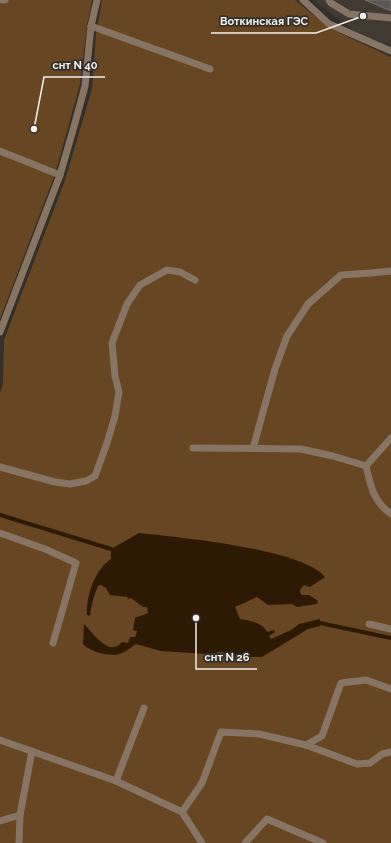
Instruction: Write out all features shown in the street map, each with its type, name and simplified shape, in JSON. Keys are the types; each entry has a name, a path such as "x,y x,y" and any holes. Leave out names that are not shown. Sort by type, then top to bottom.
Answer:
{"lane":[{"path":"0,332 60,176 85,86 91,26 97,0"},
{"path":"303,0 329,24 391,51"},
{"path":"329,0 331,3 349,14 391,18"},
{"path":"91,26 210,69"},
{"path":"0,151 60,176"},
{"path":"0,467 55,482 70,484 86,481 95,476 115,416 119,392 115,376 112,343 127,304 140,285 167,270 180,272 195,280"},
{"path":"253,448 273,376 287,336 308,304 341,275 391,270"},
{"path":"366,466 391,438"},
{"path":"193,448 302,449 366,466"},
{"path":"366,466 372,491 382,507 391,514"},
{"path":"0,533 45,549 76,563 53,643"},
{"path":"369,624 391,629"},
{"path":"306,745 322,736 341,683 366,680 391,689"},
{"path":"116,781 144,708"},
{"path":"182,812 202,783 221,732 260,734 306,745 357,764 370,763 382,754 391,752"},
{"path":"0,740 116,781 182,812 202,843"},
{"path":"19,843 20,815 32,751"},
{"path":"0,822 20,815"},
{"path":"246,843 267,819 323,843"}],"shaded area":[{"path":"0,0 92,0 87,25 80,84 55,174 0,319"},
{"path":"102,0 295,0 329,28 391,57 391,843 0,843 0,393 3,384 4,340 65,180 92,89 96,34"},
{"path":"313,0 391,0 391,46 356,32"},
{"path":"139,533 238,546 292,559 312,567 325,577 310,587 304,585 300,590 301,595 309,595 318,601 317,604 297,607 292,604 268,605 257,597 235,607 240,619 259,624 267,632 274,630 275,632 269,636 271,639 291,630 299,624 320,619 320,626 308,629 262,657 232,657 222,652 207,654 161,651 136,644 122,653 113,655 96,652 86,647 83,644 84,624 106,645 115,647 122,642 128,643 130,637 135,637 137,631 133,630 135,618 148,613 147,607 143,607 131,598 127,599 128,597 110,595 106,588 101,585 98,586 95,593 90,616 87,615 90,592 100,569 111,559 111,549"}],"building":[{"path":"365,0 391,0 391,11"}],"waterway":[{"path":"0,515 111,549"},
{"path":"320,623 391,638"}],"place":[{"name":"Воткинская ГЭС","path":"363,16"},
{"name":"снт N 40","path":"34,129"},
{"name":"снт N 26","path":"196,618"}]}
